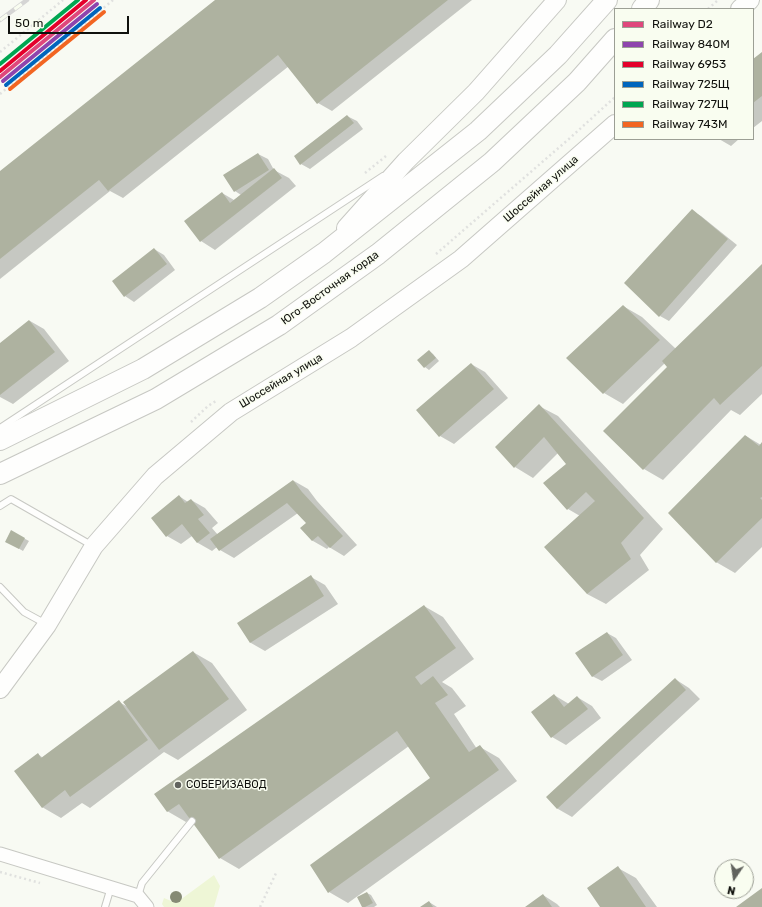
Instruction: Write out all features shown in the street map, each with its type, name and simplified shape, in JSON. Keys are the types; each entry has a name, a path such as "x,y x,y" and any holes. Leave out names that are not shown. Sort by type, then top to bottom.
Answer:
{"main road":[{"path":"324,253 406,161 476,92 557,0"},
{"path":"0,440 143,369 260,298 324,253 478,131 558,55 607,0"},
{"path":"643,8 650,0"},
{"path":"741,8 750,0"},
{"name":"Юго-Восточная хорда","path":"0,474 156,399 279,325 378,254 492,162 577,82 614,40"},
{"name":"Шоссейная улица","path":"0,689 47,625 94,546 155,476 231,412 351,338 461,259 614,125"}],"street":[{"path":"0,854 138,896 147,907"}],"lane":[{"path":"0,428 406,161"},
{"path":"0,506 11,499 94,546"},
{"path":"0,587 24,612 47,625"},
{"path":"138,896 142,883 192,821"},
{"path":"105,907 111,888"}],"path":[{"path":"0,52 63,0"},
{"path":"0,94 112,0"},
{"path":"709,8 718,0"},
{"path":"364,174 389,154"},
{"path":"260,907 277,871"}],"green space":[{"path":"214,875 220,886 214,907 164,907 162,904 164,898 176,903"}],"building":[{"path":"215,0 448,0 317,104 278,55 108,191 99,180 0,259 0,171"},
{"path":"762,52 762,96 754,102 754,58"},
{"path":"347,115 354,123 300,165 294,156"},
{"path":"258,153 269,170 234,192 223,175"},
{"path":"274,168 282,178 200,242 184,221 222,192 230,203"},
{"path":"692,209 728,239 659,317 624,283"},
{"path":"154,248 167,264 124,297 112,281"},
{"path":"762,264 762,366 720,405 714,398 643,470 603,431 667,367 662,361"},
{"path":"623,305 660,340 603,394 566,358"},
{"path":"29,320 55,352 0,395 0,343"},
{"path":"429,350 436,358 424,368 417,360"},
{"path":"471,363 494,389 439,437 416,410"},
{"path":"539,404 644,518 621,543 631,559 587,594 544,547 595,501 586,492 567,510 543,483 566,464 544,437 514,468 495,447"},
{"path":"745,435 759,446 762,442 762,497 760,498 762,500 762,518 716,563 668,513"},
{"path":"293,480 302,492 343,536 330,548 318,536 312,541 300,528 306,523 287,503 219,551 210,539"},
{"path":"179,495 185,503 191,499 204,515 198,519 210,533 197,543 182,524 166,537 151,518"},
{"path":"11,530 25,538 19,549 5,542"},
{"path":"311,575 324,596 250,643 237,623"},
{"path":"424,605 456,648 415,677 421,685 433,676 448,695 435,703 469,752 480,745 499,770 328,893 310,865 430,778 397,731 219,859 179,804 167,812 154,794"},
{"path":"607,632 623,655 592,677 575,653"},
{"path":"193,651 229,699 159,750 123,702"},
{"path":"675,678 686,690 557,809 546,797"},
{"path":"554,694 564,707 577,696 588,709 551,738 531,712"},
{"path":"119,700 148,740 70,797 65,790 42,808 14,771 38,753 41,758"},
{"path":"618,866 646,907 600,907 587,888"},
{"path":"762,888 762,907 736,907 747,899 754,899 754,894"},
{"path":"367,892 373,903 362,907 357,897"},
{"path":"543,894 552,907 525,907"},
{"path":"429,901 433,907 420,907"}],"railway":[{"path":"0,20 27,0"}],"rail line":[{"name":"727Щ","path":"0,64 78,0"},
{"name":"6953","path":"0,71 86,0"},
{"name":"D2","path":"0,77 94,0"},
{"name":"840М","path":"3,81 97,4"},
{"name":"725Щ","path":"6,85 100,8"},
{"name":"743М","path":"10,89 104,12"}],"place":[{"name":"СОБЕРИЗАВОД","path":"178,785"}]}
